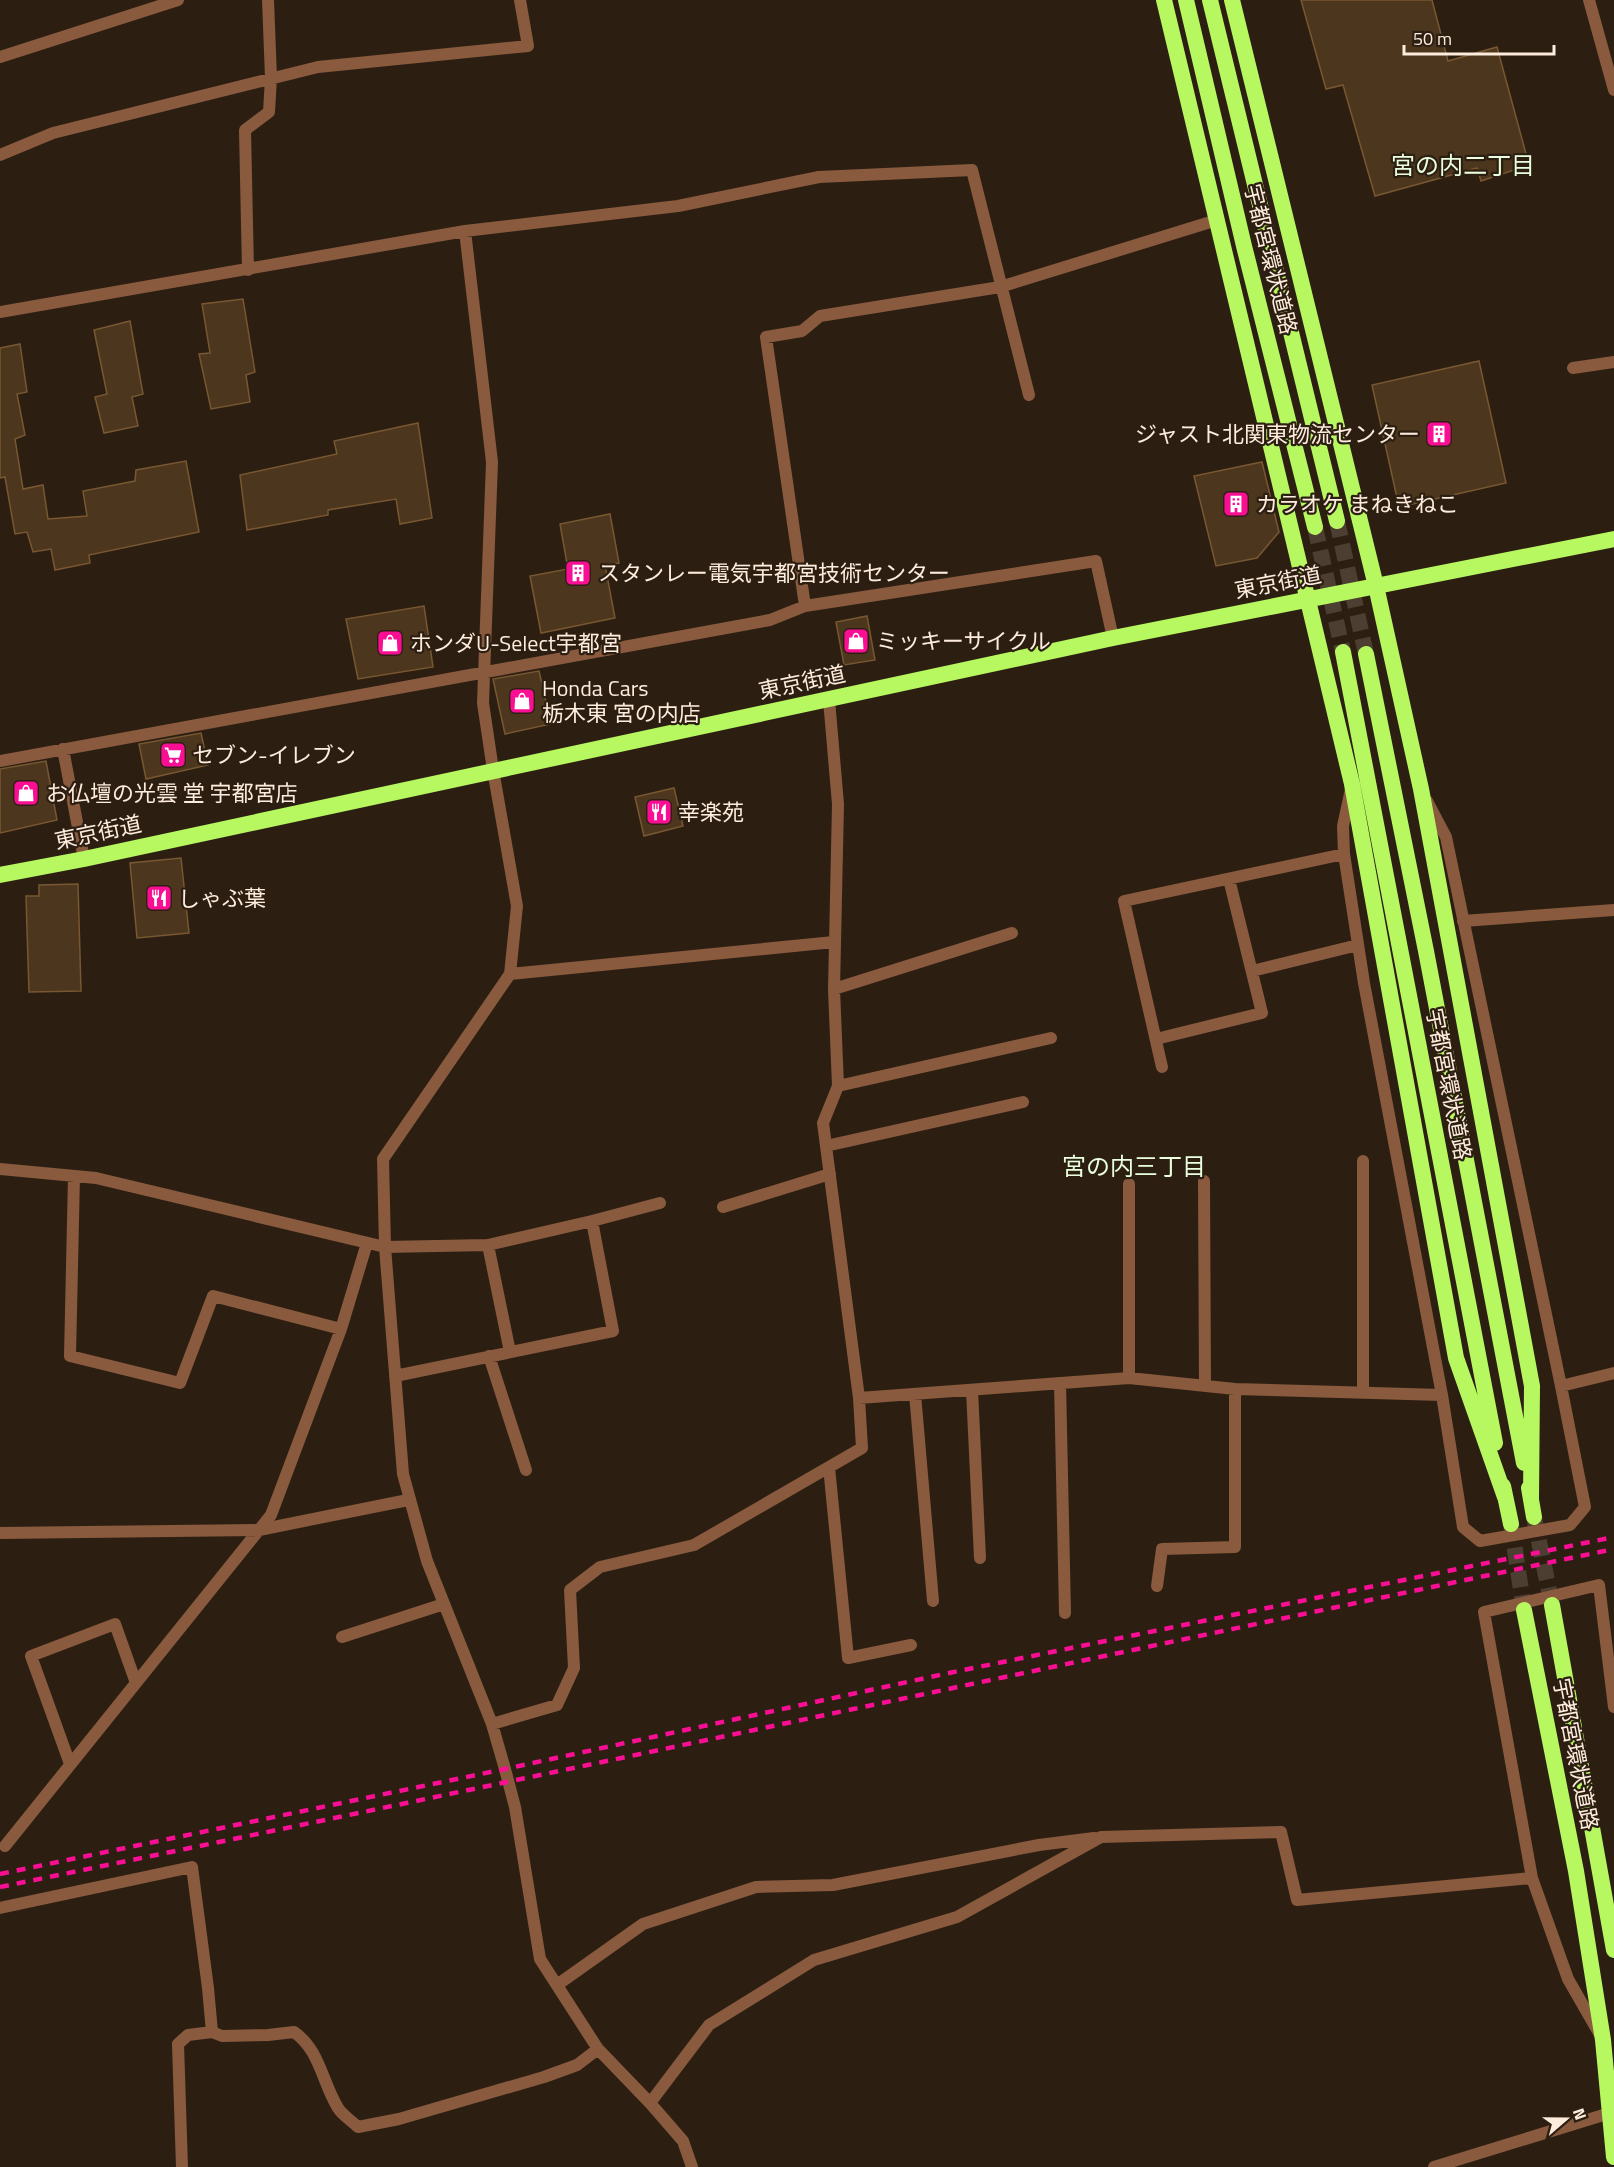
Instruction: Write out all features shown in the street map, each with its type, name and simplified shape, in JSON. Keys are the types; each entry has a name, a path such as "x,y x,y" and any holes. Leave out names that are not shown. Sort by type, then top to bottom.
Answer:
{"highway":[{"path":"1164,0 1352,784 1456,1358 1505,1497"},
{"name":"宇都宮環状道路","path":"1186,0 1244,246 1315,527"},
{"name":"宇都宮環状道路","path":"1210,0 1337,521"},
{"path":"1232,0 1376,586 1420,789 1532,1386 1531,1498"},
{"name":"東京街道","path":"0,874 84,859 1113,638 1614,539"},
{"name":"宇都宮環状道路","path":"1343,652 1511,1524"},
{"name":"宇都宮環状道路","path":"1366,654 1426,951 1534,1517"},
{"name":"宇都宮環状道路","path":"1552,1605 1614,1950"},
{"name":"宇都宮環状道路","path":"1524,1610 1576,1871 1603,2040 1614,2157"}],"street":[{"path":"0,57 178,0"},
{"path":"248,270 245,130 269,112 271,78 268,0"},
{"path":"0,155 53,133 318,67 528,46 520,0"},
{"path":"1589,0 1614,90"},
{"path":"0,312 465,231 678,206 819,177 972,170 1029,395"},
{"path":"805,606 766,338 802,332 819,316 1000,287 1218,220"},
{"path":"465,231 492,462 483,703 517,906 510,974 383,1159 385,1247 403,1474 408,1500 427,1561 492,1724 515,1807 540,1959 598,2049 683,2141 692,2167"},
{"path":"1573,368 1614,362"},
{"path":"0,761 770,620 805,606 1096,561 1113,638"},
{"path":"492,1724 557,1705 574,1668 570,1590 600,1567 694,1545 862,1448 859,1398 823,1123 838,1086 834,942 838,804 829,700"},
{"path":"63,749 84,859"},
{"path":"1352,784 1343,826 1344,854 1358,945 1442,1395 1462,1527 1480,1541 1570,1525 1585,1508 1446,837 1420,789"},
{"path":"1162,1067 1124,902 1344,854"},
{"path":"1156,1039 1262,1013 1229,879"},
{"path":"1463,921 1614,910"},
{"path":"834,989 1012,933"},
{"path":"510,974 834,942"},
{"path":"1252,971 1358,945"},
{"path":"838,1086 1052,1038"},
{"path":"826,1146 1023,1102"},
{"path":"1363,1161 1363,1393"},
{"path":"0,1169 96,1178 385,1247 488,1245 660,1203"},
{"path":"723,1207 830,1174"},
{"path":"74,1176 70,1356 180,1383 213,1296 341,1329"},
{"path":"1204,1181 1205,1386"},
{"path":"1129,1184 1129,1378"},
{"path":"395,1376 613,1331 592,1221"},
{"path":"5,1845 271,1515 341,1329 367,1243"},
{"path":"488,1245 510,1352"},
{"path":"489,1356 526,1470"},
{"path":"1561,1386 1614,1372"},
{"path":"859,1398 1129,1378 1235,1389 1442,1395"},
{"path":"1060,1383 1065,1613"},
{"path":"1157,1586 1162,1549 1235,1547 1235,1389"},
{"path":"972,1390 980,1558"},
{"path":"915,1394 933,1601"},
{"path":"829,1467 848,1658 911,1645"},
{"path":"0,1533 259,1530 408,1500"},
{"path":"1603,2040 1568,1979 1532,1878 1484,1612 1599,1585 1611,1657 1614,1707"},
{"path":"342,1637 444,1604"},
{"path":"70,1764 31,1656 115,1624 136,1683"},
{"path":"557,1985 643,1924 756,1887 833,1885 1039,1845 1101,1837 1281,1832 1297,1900 1532,1878"},
{"path":"650,2103 709,2025 814,1960 957,1917 1101,1837"},
{"path":"0,1908 192,1867 212,2032"},
{"path":"182,2167 178,2044 188,2035 212,2032 222,2036 294,2032 305,2040 313,2051 338,2110 358,2127 399,2119 544,2078 577,2065 598,2049"},
{"path":"1434,2167 1610,2113"}],"building":[{"path":"1301,0 1432,0 1448,61 1497,47 1529,165 1481,181 1477,168 1375,196 1343,85 1326,89"},
{"path":"243,299 255,372 246,375 250,402 211,409 199,354 210,353 202,304"},
{"path":"130,321 143,394 132,397 138,426 104,433 95,397 107,394 94,330"},
{"path":"20,344 27,392 17,394 25,435 15,439 23,489 43,485 48,519 87,516 83,491 135,481 136,470 186,461 199,532 89,555 90,563 55,570 51,549 33,552 27,532 15,534 5,477 0,478 0,348"},
{"name":"ジャスト北関東物流センター","path":"1479,361 1506,483 1399,507 1372,385"},
{"path":"418,423 432,518 400,524 396,499 328,510 328,515 247,530 240,475 337,454 334,441"},
{"name":"カラオケ まねきねこ","path":"1262,462 1279,532 1257,558 1216,566 1194,476"},
{"name":"スタンレー電気宇都宮技術センター","path":"610,514 619,563 605,565 615,618 541,633 530,576 568,569 560,524"},
{"name":"ホンダU-Select宇都宮","path":"424,606 433,667 358,679 346,619"},
{"name":"ミッキーサイクル","path":"867,616 875,660 844,665 836,622"},
{"name":"Honda Cars 栃木東 宮の内店","path":"539,671 551,724 505,734 493,679"},
{"name":"セブン-イレブン","path":"201,733 208,765 146,779 139,744"},
{"name":"お仏壇の光雲 堂 宇都宮店","path":"46,761 57,820 0,833 0,769"},
{"name":"幸楽苑","path":"674,788 683,826 644,836 635,797"},
{"name":"しゃぶ葉","path":"181,858 189,933 137,938 130,863"},
{"path":"78,884 81,991 29,992 26,896 39,896 39,885"}],"tunnel":[{"path":"1337,521 1366,654"},
{"path":"1315,527 1343,652"},
{"path":"1534,1517 1552,1605"},
{"path":"1511,1524 1524,1610"}],"railway":[{"path":"0,1874 505,1769 949,1673 1614,1537"},
{"path":"0,1887 1614,1549"}],"place":[{"name":"ジャスト北関東物流センター","path":"1439,434"},
{"name":"カラオケ まねきねこ","path":"1236,504"},
{"name":"スタンレー電気宇都宮技術センター","path":"578,573"},
{"name":"ミッキーサイクル","path":"856,641"},
{"name":"ホンダU-Select宇都宮","path":"390,643"},
{"name":"Honda Cars 栃木東 宮の内店","path":"522,701"},
{"name":"セブン-イレブン","path":"173,755"},
{"name":"お仏壇の光雲 堂 宇都宮店","path":"26,793"},
{"name":"幸楽苑","path":"659,812"},
{"name":"しゃぶ葉","path":"159,898"}],"district":[{"name":"宮の内二丁目","path":"1463,165"},
{"name":"宮の内三丁目","path":"1134,1166"}]}
